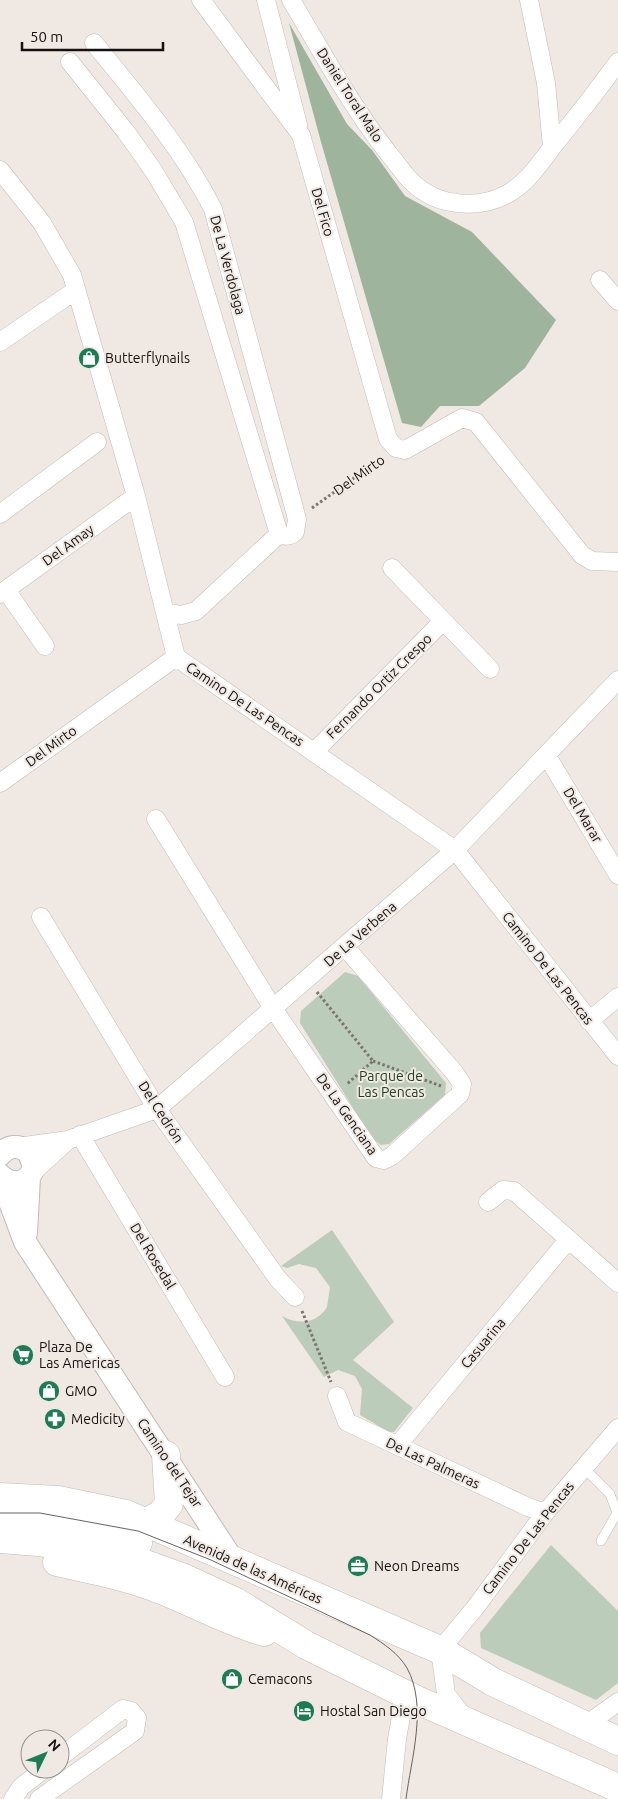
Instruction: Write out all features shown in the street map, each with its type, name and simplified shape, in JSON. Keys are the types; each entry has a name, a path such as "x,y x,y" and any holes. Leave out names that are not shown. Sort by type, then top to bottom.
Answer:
{"main road":[{"path":"146,1523 161,1514 169,1504 166,1454"},
{"name":"Avenida de las Américas","path":"0,1497 77,1503 126,1514 232,1559 441,1660 493,1682 618,1741"},
{"name":"Avenida de las Américas","path":"0,1519 60,1524 114,1534 207,1566 390,1649 426,1655 441,1660"},
{"path":"0,1539 38,1542 117,1554 184,1578 236,1602 306,1645 405,1694 618,1788"},
{"path":"0,1558 19,1557 50,1561 114,1574 163,1591 238,1624 306,1645"}],"street":[{"name":"Del Fico","path":"201,0 301,135 388,439 396,448"},
{"path":"266,0 301,135"},
{"name":"Daniel Toral Malo","path":"291,0 365,124 413,184 433,197 452,203 467,204 489,201 509,193 524,182 618,62"},
{"path":"528,0 546,83 552,147"},
{"name":"De La Verdolaga","path":"94,43 179,153 201,185 213,209 297,519"},
{"name":"De La Verdolaga","path":"70,62 132,140 153,170 184,222 279,534"},
{"name":"Camino De Las Pencas","path":"0,170 42,223 72,275 136,496 176,657 455,850 618,1056"},
{"path":"600,280 618,301"},
{"path":"0,342 76,290"},
{"name":"Del Mirto","path":"396,448 405,450 462,418 476,422 578,552 592,561 618,562"},
{"path":"0,514 97,442"},
{"name":"Del Amay","path":"3,592 136,496"},
{"path":"165,612 180,615 196,611 279,534 290,536 295,532 297,519"},
{"name":"Fernando Ortiz Crespo","path":"392,568 490,669"},
{"path":"3,592 45,646"},
{"name":"Fernando Ortiz Crespo","path":"314,752 443,621"},
{"name":"Del Mirto","path":"0,783 176,657"},
{"name":"De La Verbena","path":"8,1145 74,1138 157,1109 274,1010 455,850 618,680"},
{"name":"Del Marar","path":"546,756 618,874"},
{"name":"De La Genciana","path":"156,819 274,1010 376,1158 384,1160 392,1156 460,1094"},
{"name":"Del Cedrón","path":"41,917 157,1109 278,1279 295,1297"},
{"path":"345,947 454,1072 462,1084 460,1094"},
{"path":"589,1021 618,997"},
{"name":"De La Verbena","path":"31,1174 74,1138"},
{"name":"Del Rosedal","path":"74,1138 225,1377"},
{"path":"8,1145 28,1151 31,1156 25,1242"},
{"path":"0,1175 14,1183 31,1174"},
{"name":"Camino del Tejar","path":"0,1175 25,1242 84,1335 166,1454 232,1559"},
{"path":"488,1202 503,1190 514,1191 618,1283"},
{"name":"Casuarina","path":"397,1446 568,1240"},
{"name":"De Las Palmeras","path":"336,1396 347,1422 528,1507 545,1513"},
{"name":"Camino De Las Pencas","path":"441,1660 475,1608 545,1513 618,1428"},
{"path":"441,1660 446,1694 469,1722"},
{"path":"391,1799 397,1739 405,1694"},
{"path":"586,1726 618,1702"},
{"path":"70,1749 123,1709 131,1711 137,1718 135,1731 70,1777"},
{"path":"13,1799 21,1787 31,1779"},
{"path":"39,1799 67,1779"}],"lane":[{"path":"584,1468 610,1494 617,1513 601,1541"}],"path":[{"name":"Del Mirto","path":"297,519 396,448"},
{"path":"318,994 373,1061 460,1094"},
{"path":"342,1089 373,1061"},
{"path":"295,1297 308,1321 336,1396"}],"green space":[{"path":"289,23 347,124 372,150 405,196 472,232 556,320 525,368 479,406 440,406 421,427 402,423 321,142"},
{"name":"Parque de Las Pencas","path":"345,972 358,976 446,1083 445,1095 389,1144 381,1145 372,1138 300,1023 301,1011"},
{"path":"332,1230 394,1322 353,1360 413,1408 394,1432 389,1432 360,1415 362,1389 355,1376 338,1370 324,1377 282,1316 301,1322 313,1320 323,1313 327,1307 330,1287 316,1268 299,1264 287,1268 281,1266"},
{"path":"551,1545 618,1611 618,1683 596,1700 481,1648 480,1633"}],"tram line":[{"path":"0,1513 40,1513 138,1531 211,1560 370,1635 380,1642 395,1653 407,1668 413,1683 416,1699 416,1733 406,1799"}],"place":[{"name":"Butterflynails","path":"89,358"},
{"name":"Plaza De Las Americas","path":"23,1355"},
{"name":"GMO","path":"49,1391"},
{"name":"Medicity","path":"55,1419"},
{"name":"Neon Dreams","path":"358,1566"},
{"name":"Cemacons","path":"232,1679"},
{"name":"Hostal San Diego","path":"304,1711"}]}
